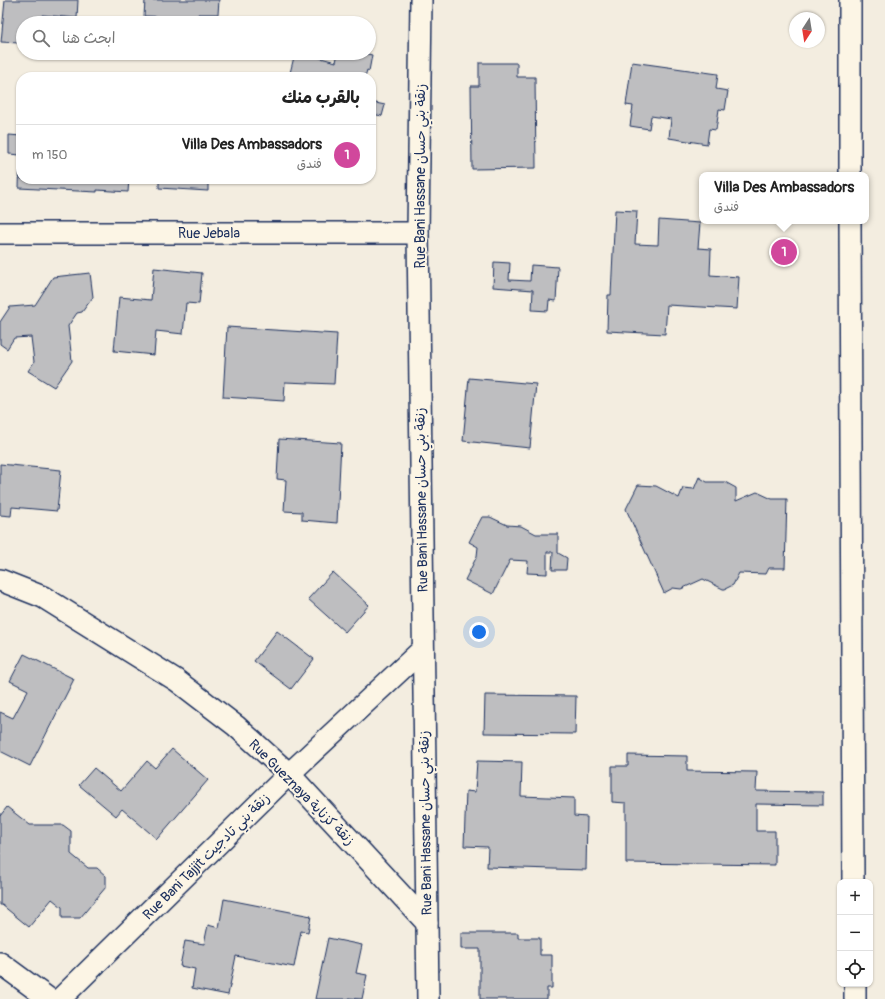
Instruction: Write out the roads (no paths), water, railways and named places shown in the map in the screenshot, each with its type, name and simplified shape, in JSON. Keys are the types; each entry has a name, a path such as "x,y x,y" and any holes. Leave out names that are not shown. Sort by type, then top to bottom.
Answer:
{"street":[{"name":"Rue Bani Hassane زنقة بني حسان","path":"421,0 418,233 428,999"},
{"path":"850,0 850,172"},
{"path":"850,224 853,879"},
{"name":"Rue Jebala","path":"0,233 418,233"},
{"name":"Rue Gueznaya زنقة كزناية","path":"0,580 43,597 176,680 236,726 289,774 427,923"},
{"name":"Rue Bani Tajjit زنقة بني تادجيت","path":"60,999 289,774 423,649"},
{"path":"0,963 49,999"},
{"path":"855,987 855,999"}],"place":[{"name":"Villa Des Ambassadors","path":"784,252"}]}
